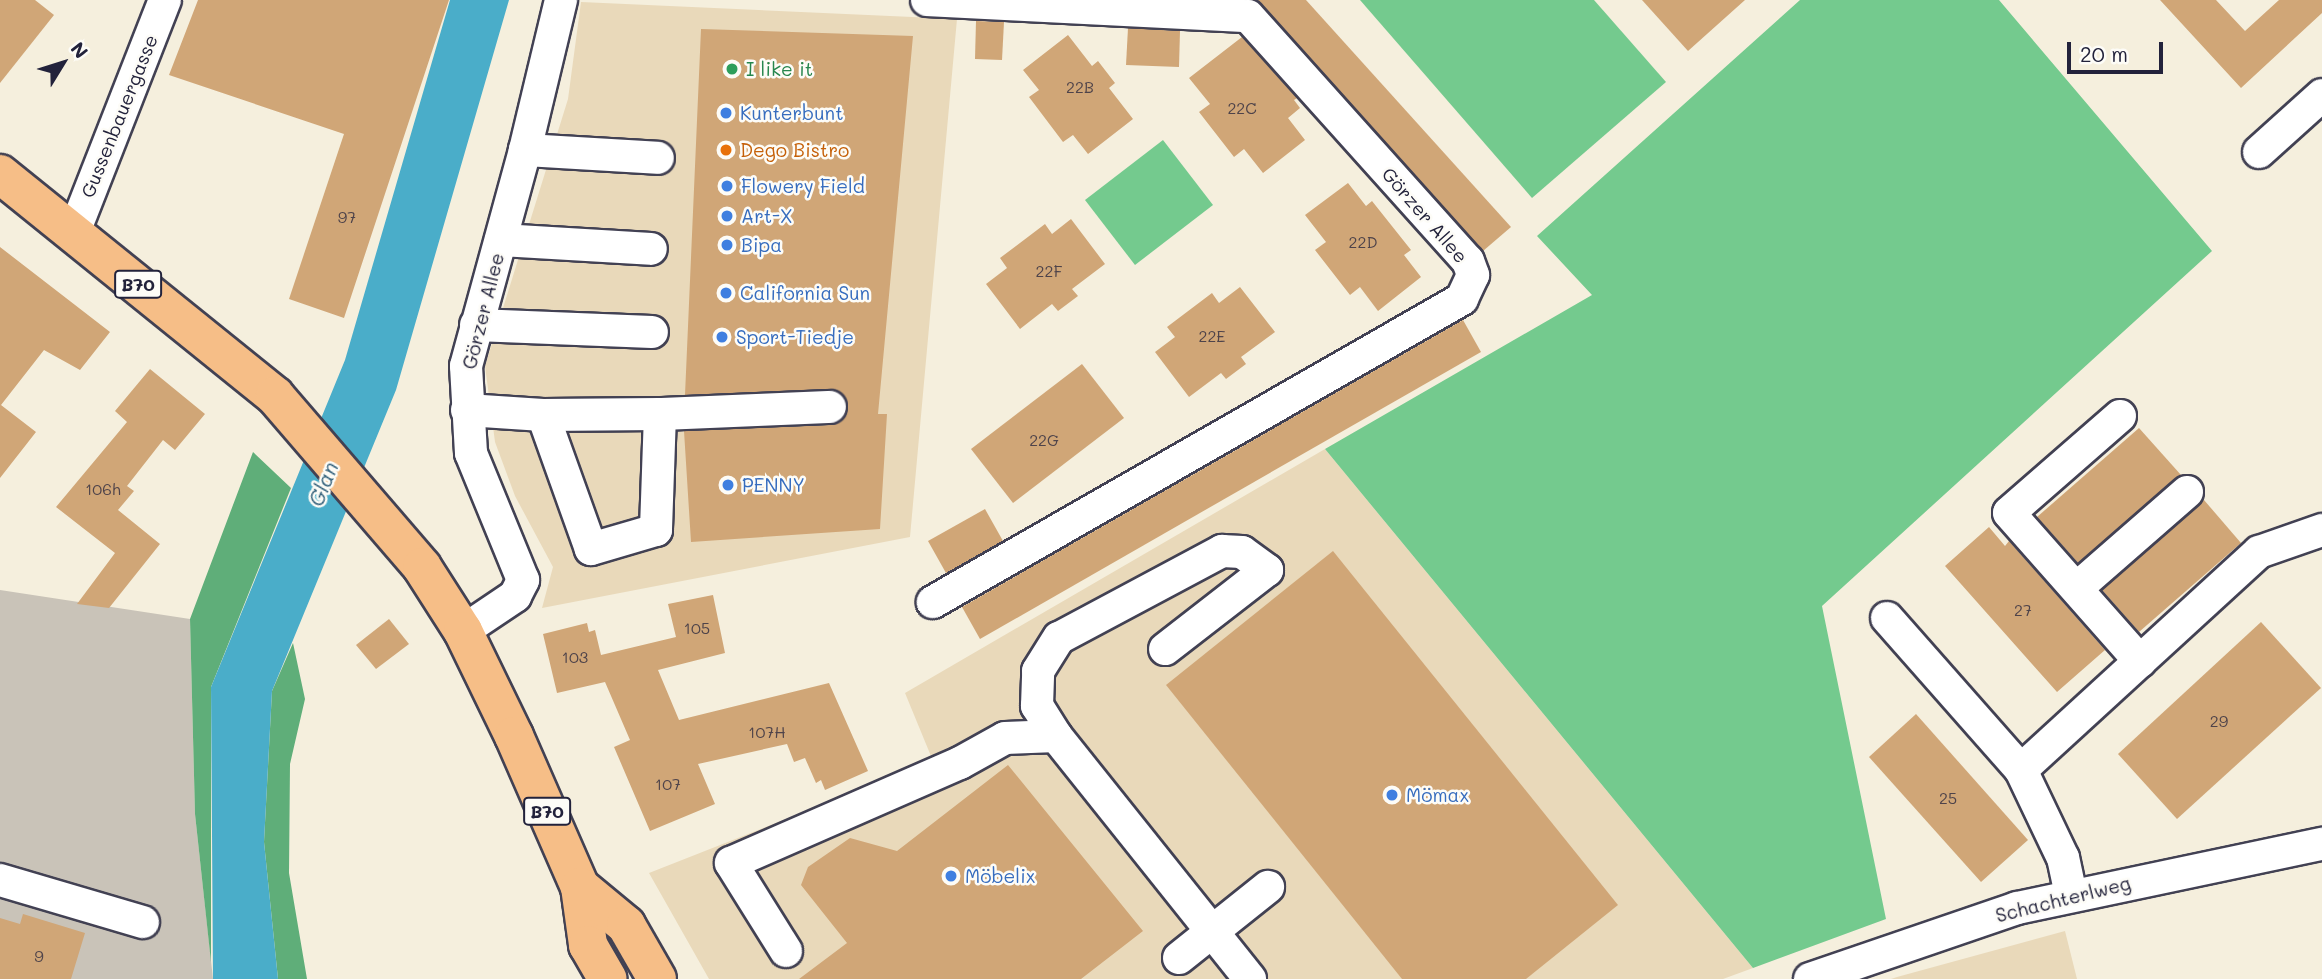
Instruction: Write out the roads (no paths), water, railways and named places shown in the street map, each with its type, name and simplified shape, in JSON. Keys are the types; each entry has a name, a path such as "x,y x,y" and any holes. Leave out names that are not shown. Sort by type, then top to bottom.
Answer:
{"main road":[{"name":"B70","path":"0,174 275,397 380,513 422,567 463,631 580,887 588,945 608,979"},
{"name":"B70","path":"580,887 626,925 657,979"}],"street":[{"name":"Gussenbauergasse","path":"74,232 165,0"},
{"name":"Görzer Allee","path":"463,631 515,596 523,580 471,453 466,366 525,150 561,0"},
{"name":"Görzer Allee","path":"927,0 1248,16 1468,261 1473,275 1462,299 933,602"},
{"path":"2259,152 2322,95"},
{"path":"525,150 658,158"},
{"path":"501,240 651,248"},
{"path":"476,325 652,332"},
{"path":"467,410 543,415 660,414 831,407"},
{"path":"543,415 591,549 656,530 660,414"},
{"path":"2120,416 2009,513 2140,662"},
{"path":"2077,588 2187,492"},
{"path":"2021,770 2259,552 2322,530"},
{"path":"1165,649 1267,570 1242,551 1222,551 1059,638 1038,671 1037,706 1056,736 1250,979"},
{"path":"1887,618 2021,770 2063,858 2071,895"},
{"path":"786,951 731,863 960,763 1005,738 1056,736"},
{"name":"Schachterlweg","path":"1810,979 2017,908 2322,844"},
{"path":"0,880 143,922"},
{"path":"1179,958 1268,887"}],"water":[{"name":"Glan","path":"450,0 509,0 396,390 272,691 264,842 278,979 213,979 211,687 345,360"}],"place":[{"name":"I like it","path":"732,69"},
{"name":"Kunterbunt","path":"726,113"},
{"name":"Dego Bistro","path":"726,150"},
{"name":"Flowery Field","path":"727,186"},
{"name":"Art-X","path":"727,216"},
{"name":"Bipa","path":"727,245"},
{"name":"California Sun","path":"726,293"},
{"name":"Sport-Tiedje","path":"722,337"},
{"name":"PENNY","path":"728,485"},
{"name":"Mömax","path":"1392,795"},
{"name":"Möbelix","path":"951,876"}]}
